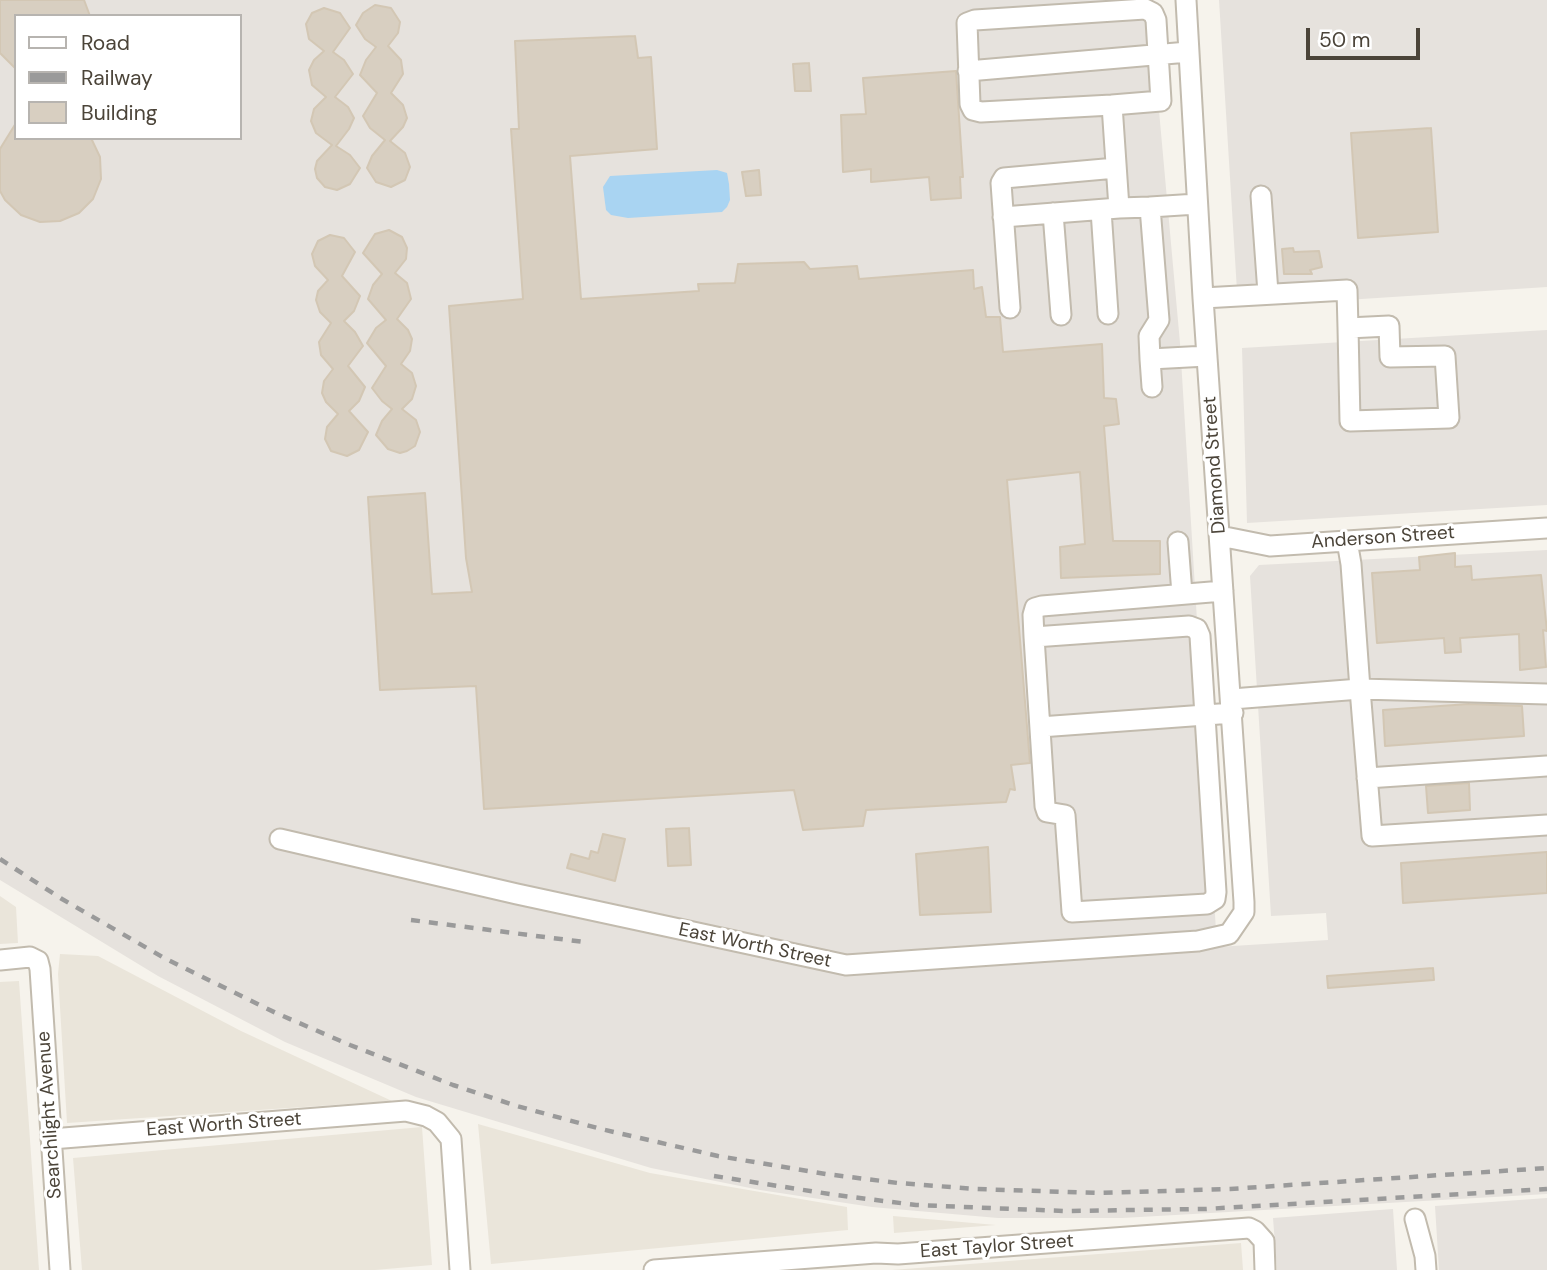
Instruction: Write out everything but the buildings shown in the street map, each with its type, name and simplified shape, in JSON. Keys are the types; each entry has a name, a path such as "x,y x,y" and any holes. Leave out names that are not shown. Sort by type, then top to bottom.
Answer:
{"street":[{"name":"Diamond Street","path":"1186,0 1203,298 1244,902 1244,912 1235,927"},
{"path":"1161,101 1156,20 1153,13 1145,9 975,20 967,23 970,104 973,110 981,112 1191,100"},
{"path":"968,71 1188,52"},
{"path":"1108,314 1110,209 1116,168 1112,105"},
{"path":"1010,308 1002,183 1009,176 1116,168"},
{"path":"1261,196 1268,293"},
{"path":"1003,217 1197,204"},
{"path":"1150,208 1159,320 1149,336 1152,387"},
{"path":"1053,213 1061,315"},
{"path":"1203,298 1347,290 1350,421 1449,418 1445,356 1390,356 1388,326 1348,328"},
{"path":"1150,359 1207,356"},
{"name":"Anderson Street","path":"1220,536 1259,545 1547,528"},
{"path":"1178,541 1182,594"},
{"path":"1347,541 1352,564 1372,836 1547,825"},
{"path":"1034,637 1189,626 1196,629 1199,636 1205,716 1215,899 1207,904 1072,912 1065,815 1047,812 1045,806 1034,637 1035,608 1223,592"},
{"path":"1099,601 1102,632"},
{"path":"1040,727 1205,716 1232,706 1360,689 1547,694"},
{"path":"1367,778 1547,766"},
{"name":"East Worth Street","path":"280,839 517,894 846,965 1198,941 1228,934 1235,927"},
{"name":"Searchlight Avenue","path":"0,960 30,957 38,961 60,1270"},
{"name":"East Worth Street","path":"51,1139 406,1111 426,1116 437,1122 451,1139 460,1270"},
{"path":"1415,1219 1426,1270"},
{"name":"East Taylor Street","path":"654,1270 877,1261 898,1254 1249,1228 1264,1241 1265,1270"}],"shaded area":[{"path":"0,0 1149,0 1180,343 1217,947 1328,940 1326,913 1271,916 1250,576 1259,565 1547,550 1547,1194 1122,1218 998,1218 872,1207 760,1190 651,1168 416,1097 285,1042 158,976 0,880"},
{"path":"1219,0 1547,0 1547,287 1238,307"},
{"path":"1547,330 1547,505 1247,523 1242,348"},
{"path":"0,896 16,907 18,943 0,944"},
{"path":"60,954 98,956 241,1031 392,1101 67,1123 58,974"},
{"path":"19,981 39,1270 0,1270 0,982"},
{"path":"478,1124 650,1173 847,1207 848,1230 491,1264"},
{"path":"422,1127 432,1265 375,1270 82,1270 73,1158"},
{"path":"1547,1198 1547,1270 1439,1270 1435,1206"},
{"path":"1393,1209 1397,1270 1277,1270 1273,1218"},
{"path":"893,1216 996,1225 894,1233"},
{"path":"1241,1243 1243,1270 892,1270"}],"water":[{"path":"717,170 727,173 729,184 730,200 722,212 628,218 611,215 606,210 603,187 610,176"}],"railway":[{"path":"0,859 62,899 166,959 276,1013 350,1045 453,1085 517,1106 718,1156 898,1183 976,1189 1099,1193 1230,1189 1547,1168"},
{"path":"411,920 584,942"},
{"path":"714,1176 916,1205 1064,1211 1205,1209 1547,1189"}]}
